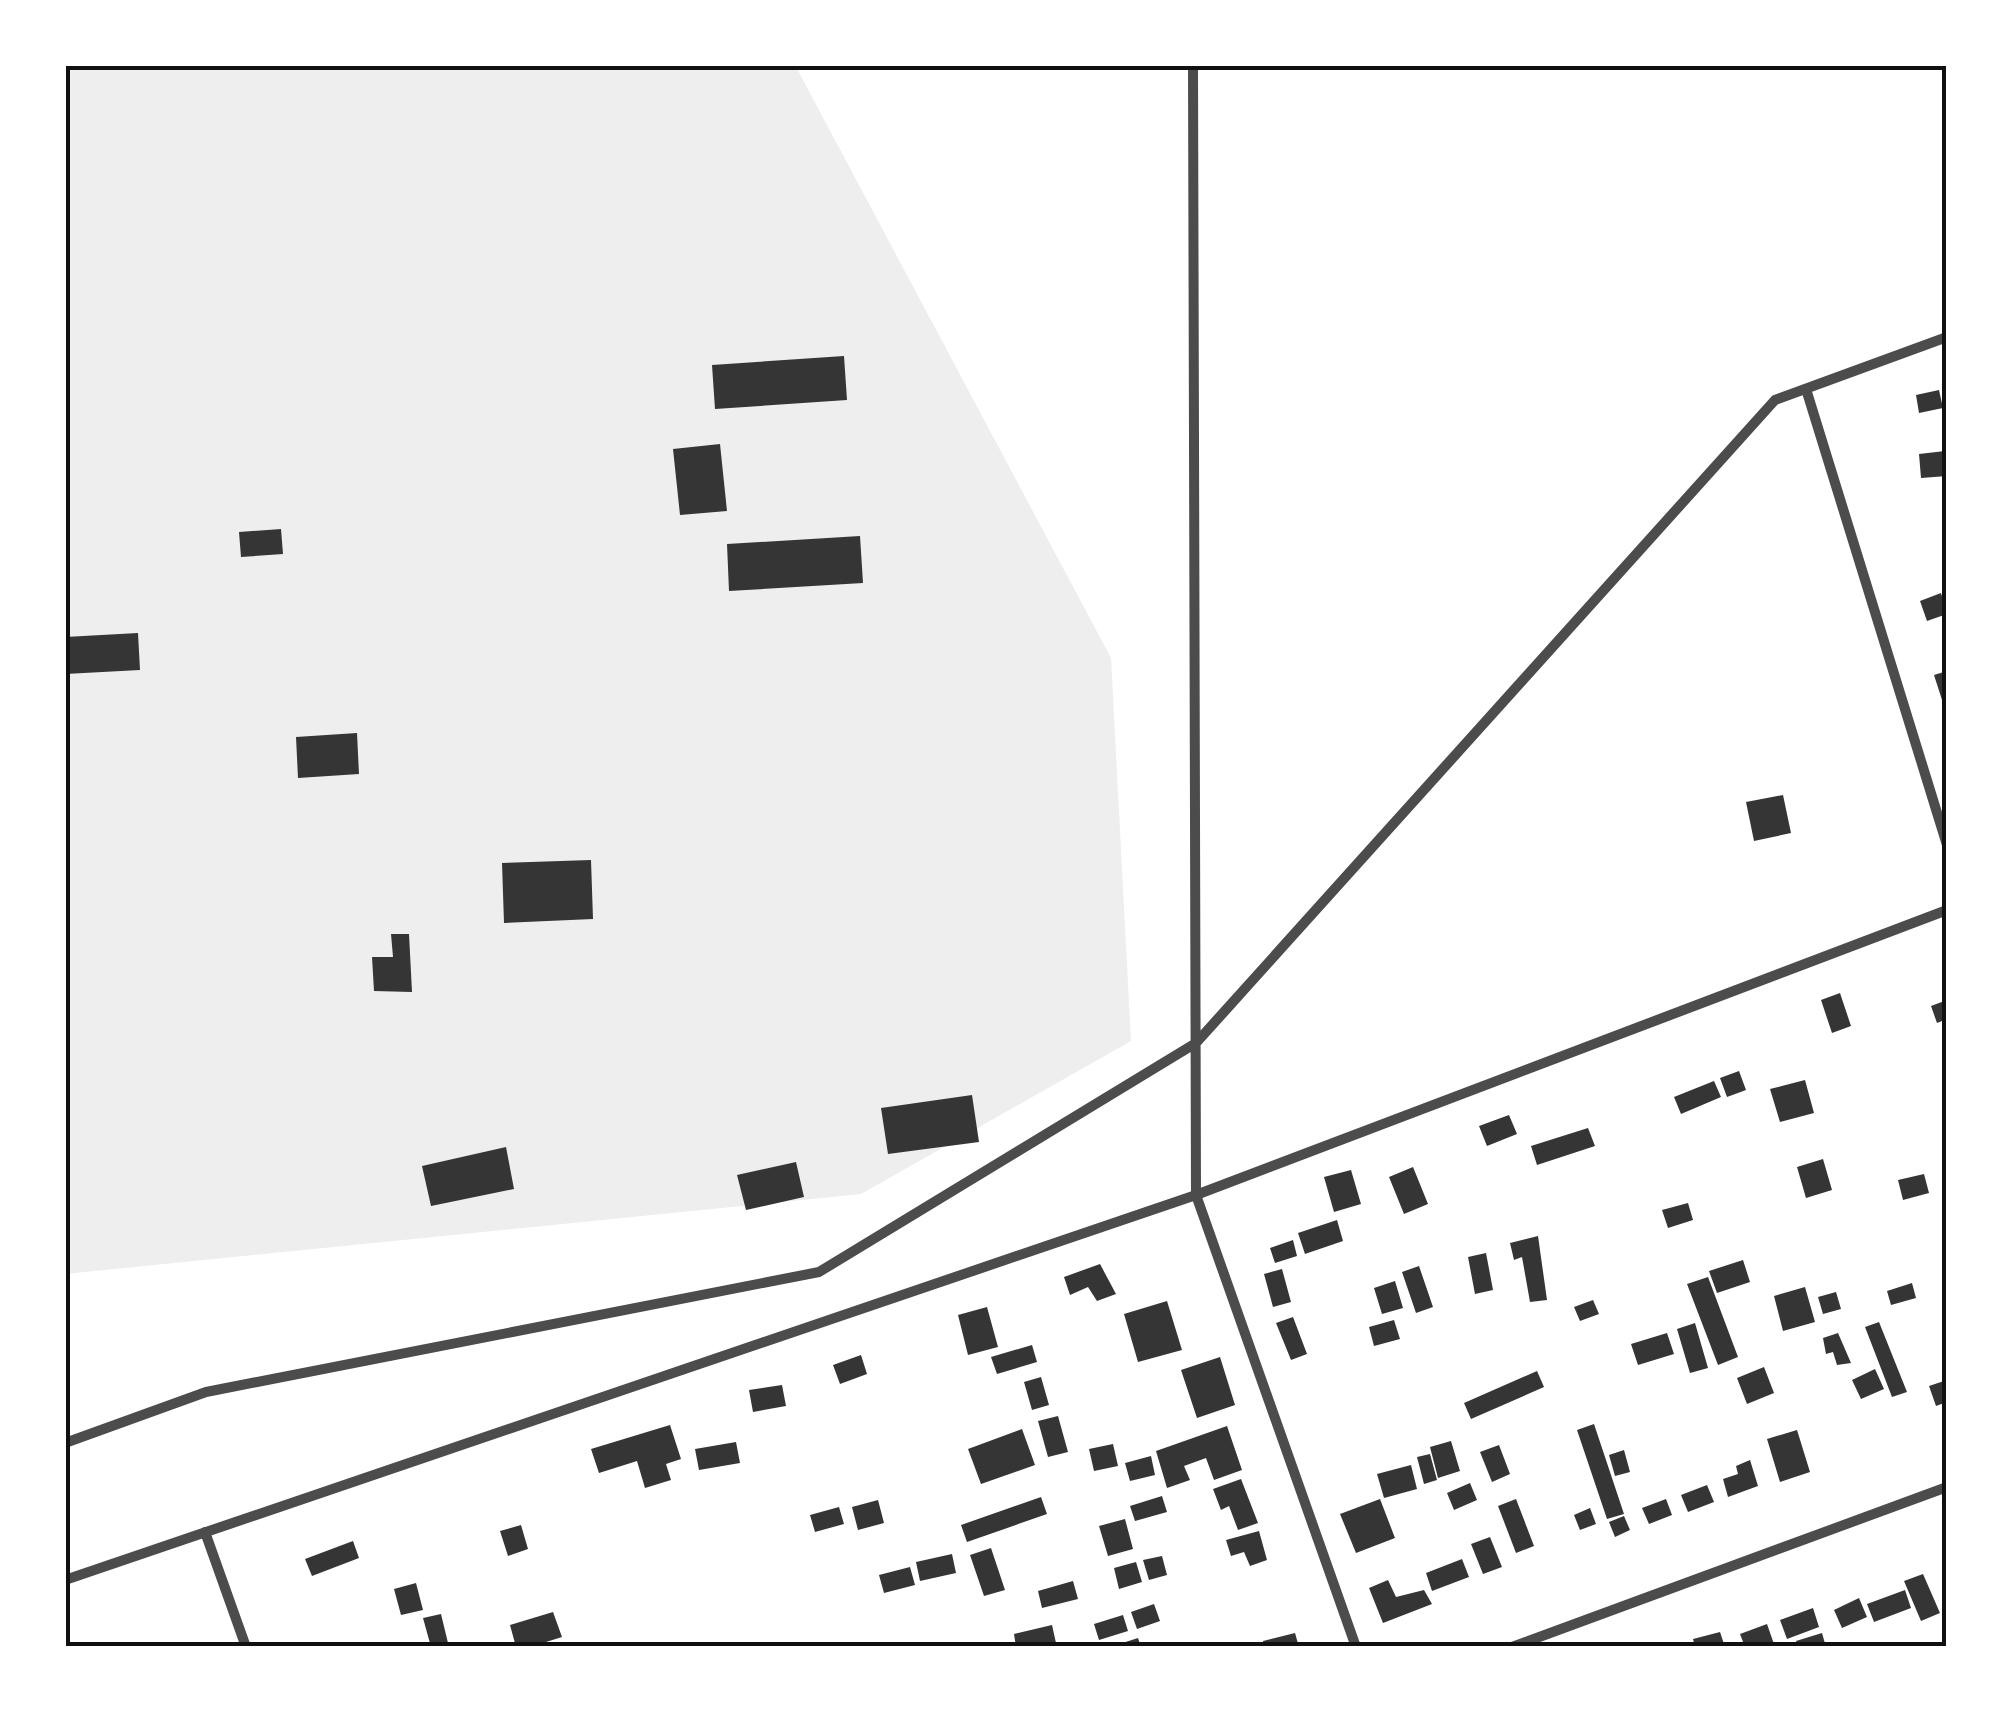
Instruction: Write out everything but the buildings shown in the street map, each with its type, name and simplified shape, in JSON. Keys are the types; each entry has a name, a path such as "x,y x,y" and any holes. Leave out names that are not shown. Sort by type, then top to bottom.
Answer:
{"street":[{"path":"1193,65 1196,1194 1356,1647"},
{"path":"65,1443 206,1392 818,1272 1196,1043 1776,400 1947,337"},
{"path":"1806,390 1947,845"},
{"path":"65,1580 1196,1194 1947,910"},
{"path":"1512,1647 1947,1487"},
{"path":"205,1532 246,1647"}],"shaded area":[{"path":"65,65 795,65 1111,658 1131,1041 861,1194 65,1274"}]}
